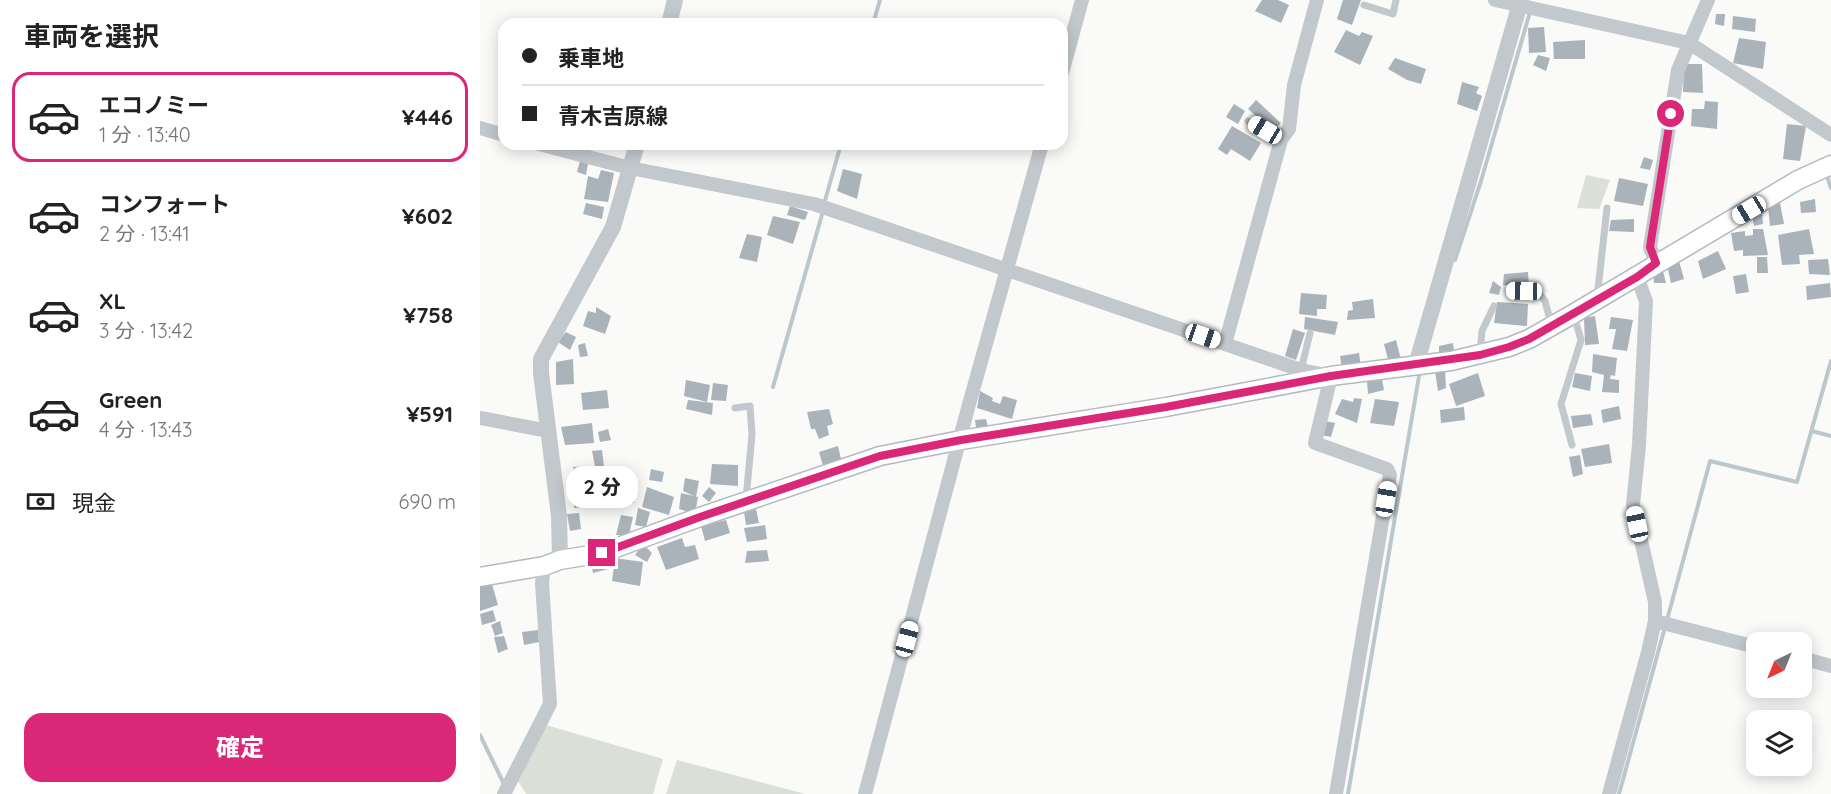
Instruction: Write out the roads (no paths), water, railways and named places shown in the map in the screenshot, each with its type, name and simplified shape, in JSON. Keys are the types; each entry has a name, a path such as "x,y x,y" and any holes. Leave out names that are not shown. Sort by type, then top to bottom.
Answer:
{"main road":[{"path":"480,577 602,553 880,456 1331,376 1480,355 1509,347 1573,314 1798,180 1831,165"}],"street":[{"path":"670,18 675,0"},
{"path":"1068,51 1082,0"},
{"path":"1225,344 1281,140 1289,129 1294,85 1317,0"},
{"path":"1495,0 1520,3 1689,43 1831,135"},
{"path":"1656,263 1650,247 1678,70 1708,0"},
{"path":"1416,365 1520,3"},
{"path":"480,128 498,133"},
{"path":"562,150 630,168 814,204 1301,370 1331,376 1314,443 1387,469 1390,475 1336,794"},
{"path":"504,794 550,704 542,583 552,563 559,516 541,359 613,227 635,150"},
{"path":"866,794 968,408 1040,150"},
{"path":"1609,794 1655,621 1655,602 1633,505 1639,445 1646,301 1637,277"},
{"path":"480,418 549,431"},
{"path":"1655,621 1746,644"},
{"path":"1812,661 1831,666"}],"lane":[{"path":"1364,5 1393,14 1396,0"},
{"path":"1248,121 1281,140"},
{"path":"1597,300 1607,208"},
{"path":"1510,291 1537,291 1545,301 1552,326"},
{"path":"1480,355 1482,332 1494,306"},
{"path":"1572,445 1561,404 1581,340 1573,314"},
{"path":"1301,370 1310,333"},
{"path":"735,408 750,406 752,435 746,502"}],"waterway":[{"path":"875,18 880,0"},
{"path":"1455,260 1481,181 1530,12"},
{"path":"824,204 839,150"},
{"path":"1826,173 1831,188"},
{"path":"773,387 823,211"},
{"path":"1667,620 1710,461 1797,482 1831,361"},
{"path":"1348,794 1420,370"},
{"path":"1812,431 1831,436"},
{"path":"1619,794 1665,627"},
{"path":"480,735 503,782"}]}
